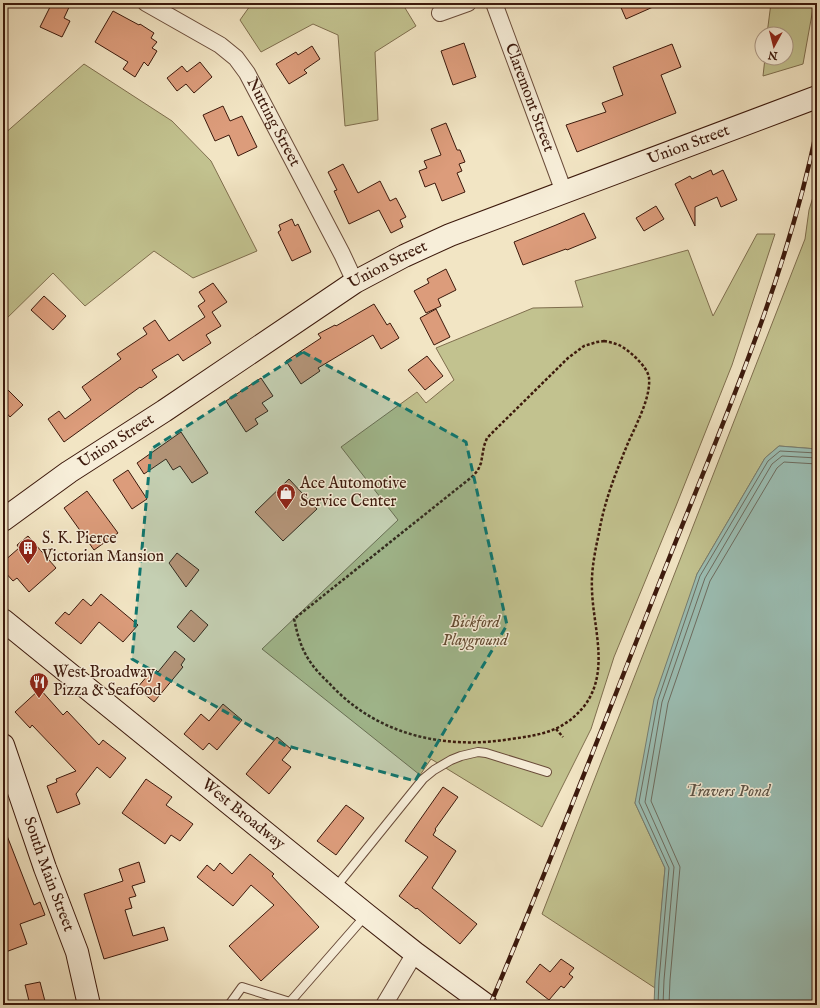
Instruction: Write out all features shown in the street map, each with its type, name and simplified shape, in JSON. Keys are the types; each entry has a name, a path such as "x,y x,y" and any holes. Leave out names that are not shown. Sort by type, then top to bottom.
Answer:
{"street":[{"name":"Nutting Street","path":"146,3 220,45 236,58 247,73 342,254 355,282"},
{"path":"440,13 468,3"},
{"name":"Claremont Street","path":"494,3 564,192"},
{"name":"Union Street","path":"3,520 70,472 164,411 355,282 404,256 450,235 811,99"},
{"name":"West Broadway","path":"6,630 415,953 486,1005"},
{"name":"South Main Street","path":"3,745 44,868 77,952 89,1005"},
{"path":"384,1005 415,953"}],"lane":[{"path":"334,889 424,779 434,770 451,760 470,753 486,753 547,772"},
{"path":"230,1005 242,987 291,1004 367,914"}],"path":[{"path":"604,341 620,346 632,354 645,367 649,376 648,390 638,423 629,441 608,495 599,532 592,589 598,652 598,664 593,690 584,705 570,719 556,729 536,736 475,744 432,740 392,728 361,712 344,699 316,670 306,655 300,641 294,619 473,476 481,463 487,438 568,358 584,346 604,341"},
{"path":"556,729 563,737"}],"highlighted area":[{"path":"303,352 466,442 507,625 415,781 284,745 132,659 151,449"}],"green space":[{"path":"252,3 402,3 416,26 375,52 378,120 345,126 338,35 313,24 261,52 240,20"},
{"path":"771,3 814,3 803,64 763,76 764,66 794,66 794,26 768,26"},
{"path":"84,64 172,121 211,161 257,251 193,278 154,251 85,306 53,273 3,322 3,135"},
{"path":"817,184 817,449 779,446 765,458 697,574 635,803 665,868 655,988 542,914 805,239 809,210"},
{"name":"Bickford Playground","path":"757,234 775,234 732,365 614,657 591,729 542,827 431,759 420,775 262,649 398,520 341,447 417,392 426,403 454,380 436,348 533,308 583,307 575,281 688,250 713,316"}],"water":[{"name":"Travers Pond","path":"779,446 817,449 817,1005 654,1005 665,868 635,803 654,699 697,574 765,458"}],"building":[{"path":"52,3 71,3 64,18 70,21 62,37 40,27"},
{"path":"619,3 662,3 626,19"},
{"path":"113,11 139,25 140,24 154,33 151,38 157,42 152,48 157,51 148,66 144,62 135,77 123,69 128,62 95,42"},
{"path":"464,43 476,77 453,85 441,51"},
{"path":"672,44 681,67 661,75 676,113 577,152 566,125 606,112 602,103 623,95 613,67"},
{"path":"312,46 320,59 304,70 307,73 289,84 276,64 296,52 298,55"},
{"path":"200,62 212,77 194,93 186,84 177,91 167,78 182,66 187,72"},
{"path":"223,106 230,121 242,116 257,147 238,156 229,135 215,141 203,115"},
{"path":"446,123 457,150 460,150 465,162 459,164 462,171 457,173 465,192 442,201 435,183 425,187 419,171 427,168 424,161 441,155 431,129"},
{"path":"343,164 358,193 380,181 390,201 396,198 406,217 400,220 403,227 391,233 379,210 349,224 334,191 337,190 328,172"},
{"path":"711,170 713,175 723,170 737,200 721,207 717,197 695,207 695,226 675,184 690,176 692,179"},
{"path":"656,206 664,219 644,231 636,218"},
{"path":"584,213 596,238 523,265 514,242"},
{"path":"292,219 295,226 298,224 311,252 292,261 278,232 281,230 279,225"},
{"path":"446,269 456,290 438,299 441,306 426,313 414,291 429,283 427,279"},
{"path":"213,283 227,302 212,312 221,326 206,335 211,343 183,361 178,354 152,370 157,377 141,388 140,387 64,442 48,419 59,411 65,419 91,400 82,387 121,359 117,354 147,334 143,328 155,320 169,341 205,317 198,306 205,301 199,292"},
{"path":"44,296 66,316 53,330 31,310"},
{"path":"374,304 387,325 390,323 399,338 381,349 373,335 318,368 320,371 301,384 286,361 321,338 318,334 335,325 336,326"},
{"path":"436,309 450,337 434,345 420,318"},
{"path":"427,356 443,376 425,390 408,370"},
{"path":"261,378 273,396 262,403 268,411 255,419 258,424 246,432 226,401"},
{"path":"3,385 23,405 10,417 3,409"},
{"path":"181,432 208,473 192,483 180,466 173,470 166,459 144,474 137,463"},
{"path":"128,470 147,499 132,509 113,480"},
{"name":"Ace Automotive Service Center","path":"289,479 317,509 283,541 255,512"},
{"path":"87,491 118,533 94,550 64,508"},
{"name":"S. K. Pierce Victorian Mansion","path":"28,536 56,568 29,592 17,578 13,581 3,570 3,562 19,548 17,545"},
{"path":"177,553 199,570 186,587 169,563"},
{"path":"101,594 138,625 123,642 99,622 81,644 55,623 65,612 69,615 83,599 91,606"},
{"path":"191,610 208,625 194,642 177,627"},
{"path":"175,651 185,659 181,665 183,667 154,702 137,688 154,668 158,672"},
{"path":"40,689 63,715 67,711 99,745 103,740 126,758 110,778 97,767 76,794 80,804 57,813 47,786 57,782 56,779 76,771 32,725 30,728 15,712"},
{"path":"223,704 242,720 217,750 209,743 203,750 184,734 201,714 209,721"},
{"path":"277,737 291,749 282,760 291,767 269,794 246,774"},
{"path":"146,779 172,797 166,805 193,824 180,841 171,835 165,844 122,813"},
{"path":"443,787 458,797 435,829 436,830 433,835 456,851 432,888 477,924 460,944 417,908 416,909 399,896 428,857 405,841"},
{"path":"346,805 364,818 336,855 317,841"},
{"path":"4,828 34,905 40,902 45,915 20,924 27,944 3,953 3,829"},
{"path":"250,854 274,874 272,876 319,927 261,981 229,946 274,905 251,885 233,906 197,877 207,865 214,871 220,863 232,874"},
{"path":"139,862 145,882 132,886 136,896 129,898 132,908 125,910 133,936 164,927 168,940 104,959 84,894 123,881 119,869"},
{"path":"561,959 574,968 569,974 573,977 564,988 561,986 549,1000 526,982 540,964 550,972"},
{"path":"40,982 46,1005 30,1005 25,985"}],"railway":[{"path":"490,1005 560,835 754,343 789,237 817,129"}],"place":[{"name":"Ace Automotive Service Center","path":"286,510"},
{"name":"S. K. Pierce Victorian Mansion","path":"28,565"},
{"name":"West Broadway Pizza & Seafood","path":"39,699"}]}
